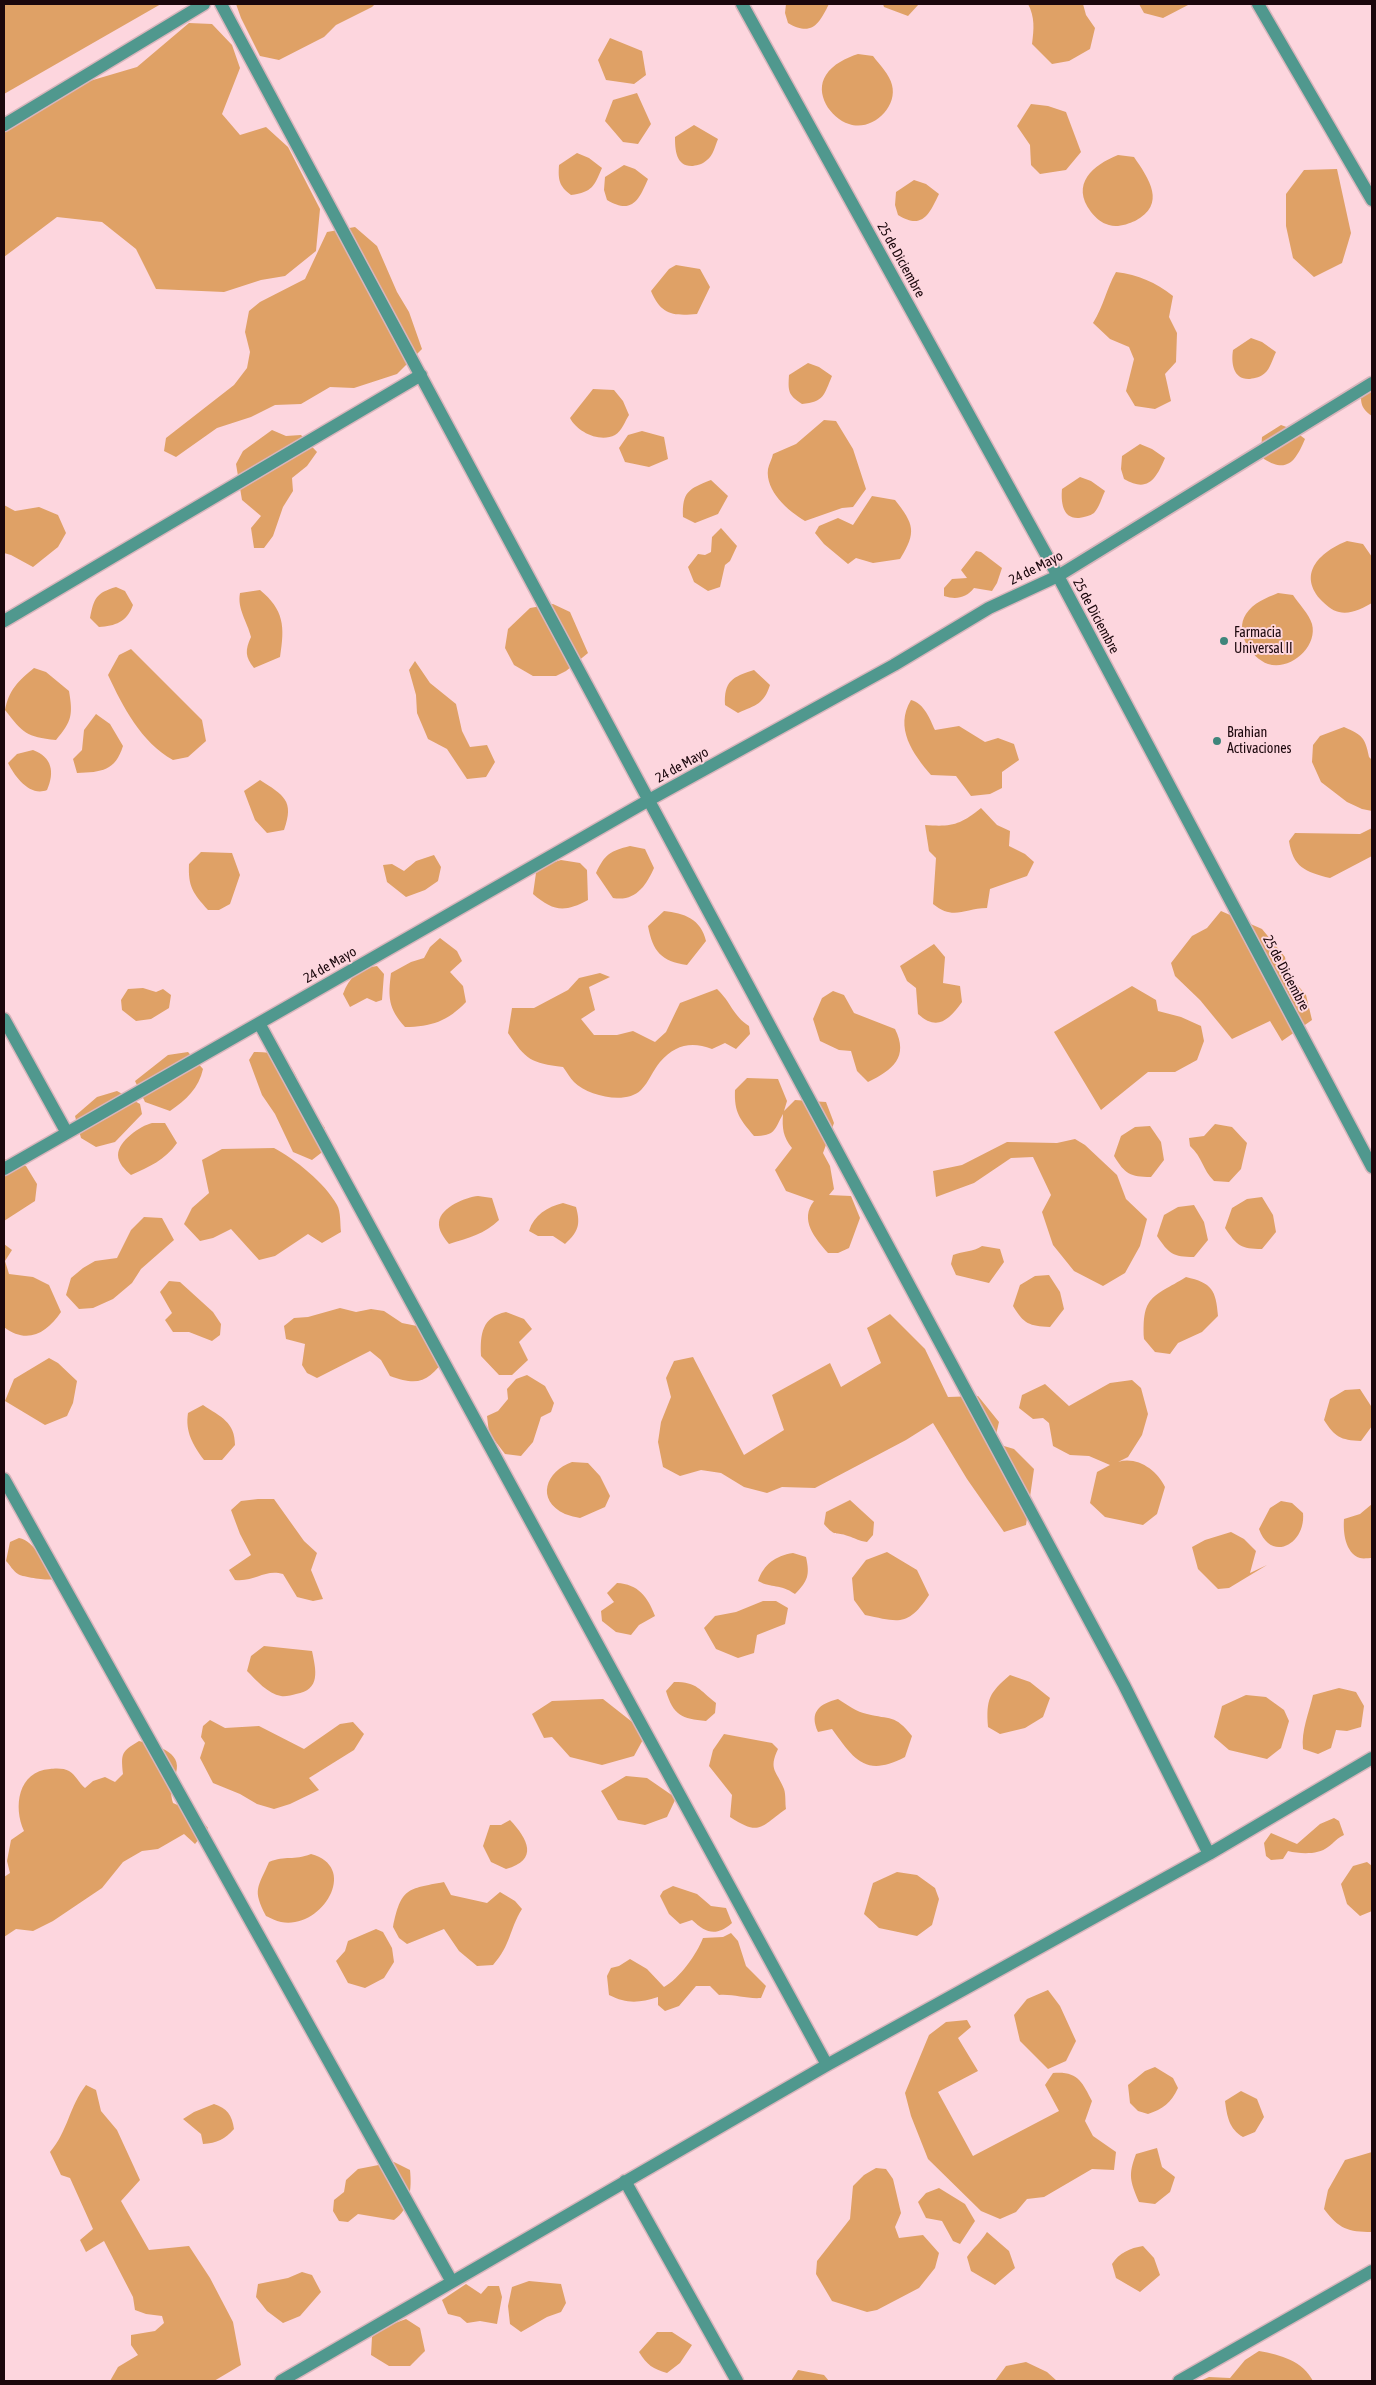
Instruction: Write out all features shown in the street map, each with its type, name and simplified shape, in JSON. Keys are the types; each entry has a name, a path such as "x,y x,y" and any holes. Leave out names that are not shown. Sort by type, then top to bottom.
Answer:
{"street":[{"path":"4,125 204,4"},
{"path":"221,4 1124,1685 1209,1854"},
{"name":"25 de Diciembre","path":"742,4 1058,576 1372,1167"},
{"path":"1258,4 1372,200"},
{"path":"4,621 421,375"},
{"name":"24 de Mayo","path":"4,1169 649,800 894,665 988,608 1058,576 1372,383"},
{"path":"4,1019 67,1133"},
{"path":"259,1023 827,2065"},
{"path":"4,1480 452,2282"},
{"path":"281,2381 827,2065 1209,1854 1372,1758"},
{"path":"625,2182 737,2381"},
{"path":"1179,2381 1372,2271"}],"shaded area":[{"path":"4,4 161,4 4,94"},
{"path":"236,4 375,4 336,25 324,37 279,60 260,56"},
{"path":"786,4 829,4 822,17 814,26 803,29 788,23 785,13"},
{"path":"883,4 919,4 908,16 884,7"},
{"path":"1028,4 1083,4 1086,15 1095,28 1090,49 1069,61 1052,64 1032,44 1033,23"},
{"path":"1139,4 1190,4 1163,18 1144,13"},
{"path":"189,23 212,24 232,45 240,68 222,114 240,135 266,127 288,147 320,209 316,251 285,276 261,280 224,292 156,289 136,249 102,222 57,217 4,257 4,133 12,114 76,85 137,67"},
{"path":"610,38 642,51 646,75 634,84 606,80 598,60"},
{"path":"858,54 873,56 889,77 893,94 887,110 881,116 866,125 857,126 842,121 830,111 823,97 822,89 826,75 832,68"},
{"path":"637,93 651,124 638,144 623,142 605,121 613,100"},
{"path":"1031,104 1048,106 1066,112 1081,152 1066,170 1040,174 1031,165 1030,145 1017,126"},
{"path":"694,125 718,139 709,158 700,164 687,166 678,157 675,137"},
{"path":"577,153 589,158 602,168 592,187 584,192 571,195 560,182 559,165"},
{"path":"1118,155 1134,157 1149,182 1153,199 1145,214 1135,221 1112,226 1099,220 1091,212 1085,202 1083,193 1087,177 1093,170 1100,164"},
{"path":"624,165 635,169 648,179 638,199 634,203 623,206 607,200 604,190 605,177"},
{"path":"1337,169 1351,233 1342,263 1314,277 1293,258 1286,226 1286,194 1304,170"},
{"path":"914,180 926,184 939,194 928,214 924,218 913,221 898,215 895,205 896,192"},
{"path":"355,227 377,246 397,292 409,312 422,349 397,374 354,388 330,387 301,404 275,405 251,417 217,428 176,457 164,451 166,438 234,385 247,368 250,352 245,332 249,311 260,302 305,279 327,232"},
{"path":"676,265 700,269 710,287 697,314 681,315 669,312 659,305 651,291 669,269"},
{"path":"1116,272 1146,280 1173,296 1169,317 1177,333 1176,362 1165,374 1171,401 1155,409 1135,406 1126,391 1134,359 1129,347 1110,339 1093,323"},
{"path":"1251,338 1262,342 1276,352 1268,369 1263,374 1254,378 1244,379 1234,370 1233,350"},
{"path":"808,363 819,367 832,376 827,388 819,399 802,404 791,395 789,375"},
{"path":"1372,379 1372,416 1363,407 1361,396 1362,387"},
{"path":"593,389 614,390 623,401 629,415 615,435 603,438 590,435 578,428 570,418"},
{"path":"824,420 836,421 853,449 866,489 853,507 842,508 805,521 779,500 770,485 768,469 773,454 796,444"},
{"path":"1281,425 1292,429 1305,439 1294,459 1285,465 1272,463 1264,459 1261,450 1262,437"},
{"path":"272,430 286,436 301,435 317,452 307,466 292,478 293,491 283,507 273,536 264,548 254,548 251,528 261,516 242,500 236,464 243,451"},
{"path":"642,431 664,437 668,459 649,467 625,462 619,448 628,435"},
{"path":"1140,444 1152,449 1165,458 1154,478 1150,482 1139,485 1124,479 1121,469 1122,456"},
{"path":"1080,477 1091,481 1105,491 1094,513 1089,516 1073,518 1069,516 1064,508 1062,489"},
{"path":"711,480 728,496 718,514 695,523 683,517 684,502 688,492"},
{"path":"872,496 895,500 906,516 911,528 909,542 900,559 873,563 856,558 848,564 824,544 815,533 819,526 838,518 853,525"},
{"path":"4,505 15,511 39,507 58,515 66,533 58,547 33,567 4,553"},
{"path":"721,528 737,546 730,561 725,565 720,587 708,591 694,582 688,567 698,554 705,555 711,552 712,537"},
{"path":"1347,541 1363,544 1372,557 1372,603 1348,613 1343,613 1331,609 1320,599 1311,580 1315,564 1321,557 1329,550"},
{"path":"976,551 981,552 1002,568 992,591 974,588 968,594 960,597 944,596 944,588 952,579 967,578 961,570"},
{"path":"116,587 125,591 133,605 120,622 110,626 99,627 90,618 95,601 100,594"},
{"path":"260,590 268,597 278,612 281,619 282,636 280,657 254,668 249,660 247,650 251,637 239,599 240,593"},
{"path":"1278,593 1293,595 1309,617 1313,633 1307,649 1293,660 1285,664 1276,665 1262,661 1250,650 1246,644 1242,629 1246,614 1252,607"},
{"path":"553,604 570,612 588,653 566,671 556,676 533,676 514,665 505,648 508,629 530,608"},
{"path":"131,649 202,720 206,741 188,757 173,760 151,744 134,723 120,699 108,675 119,655"},
{"path":"415,661 430,683 456,704 462,731 470,747 487,745 495,762 486,777 467,779 447,749 428,739 417,713 416,695 409,670"},
{"path":"34,668 46,672 69,691 70,717 56,740 31,735 21,729 5,710 15,686"},
{"path":"754,670 770,685 768,691 762,700 754,706 738,713 725,705 726,690 735,678"},
{"path":"911,700 920,704 929,716 935,730 959,726 985,742 998,738 1014,744 1019,760 1002,772 1002,788 990,794 971,796 956,776 931,775 912,749 905,730 906,710"},
{"path":"96,714 110,724 123,746 112,765 100,771 77,773 73,759 82,750 84,730"},
{"path":"1344,727 1362,738 1372,760 1372,811 1362,809 1347,802 1321,782 1312,762 1313,745 1320,736"},
{"path":"33,750 44,757 50,766 51,777 47,790 35,791 29,788 19,780 8,763 17,754"},
{"path":"260,780 285,799 288,812 284,830 267,833 255,820 244,791"},
{"path":"981,808 997,825 1010,831 1009,846 1025,854 1034,862 1027,876 990,889 987,908 953,913 947,912 933,904 936,858 929,851 925,825 942,826 955,824"},
{"path":"1372,828 1372,856 1330,878 1307,871 1297,863 1289,841 1295,833 1360,834"},
{"path":"630,846 645,849 654,868 647,881 634,895 621,899 613,898 596,873 605,857"},
{"path":"201,852 232,853 240,875 230,904 219,910 208,910 195,894 189,878 189,864"},
{"path":"434,855 441,867 438,881 425,890 406,897 387,882 383,865 392,864 404,871 416,861"},
{"path":"561,860 580,863 587,870 588,900 572,907 553,907 533,894 536,873 551,863"},
{"path":"664,911 678,913 691,919 696,922 704,933 706,941 687,965 671,961 660,954 650,935 648,926"},
{"path":"1221,911 1262,929 1285,957 1288,974 1306,995 1312,1020 1282,1041 1270,1021 1232,1039 1200,1000 1175,976 1171,963 1192,936 1207,928"},
{"path":"440,938 457,951 462,961 450,972 463,986 466,1002 453,1014 438,1022 423,1026 405,1027 395,1014 390,1002 391,973 411,962 424,958 430,947"},
{"path":"934,944 945,957 943,983 960,986 962,1002 947,1019 937,1023 931,1022 918,1014 916,988 907,981 900,966"},
{"path":"377,966 384,974 382,1000 376,1002 367,998 350,1007 343,994 348,983 360,971"},
{"path":"600,973 610,977 589,987 595,1010 581,1019 594,1035 617,1035 633,1031 655,1042 666,1032 680,1003 717,989 739,1018 749,1026 750,1034 736,1049 725,1043 712,1049 697,1045 678,1048 660,1062 644,1087 634,1095 617,1098 597,1095 580,1087 563,1067 543,1064 530,1059 508,1033 512,1008 534,1008 568,990 579,978"},
{"path":"1132,986 1156,1000 1158,1011 1181,1017 1201,1026 1204,1041 1197,1060 1175,1072 1148,1072 1101,1110 1054,1032"},
{"path":"143,988 156,992 163,989 171,995 169,1008 151,1019 136,1021 122,1010 121,1000 128,989"},
{"path":"833,991 844,995 854,1013 895,1029 899,1039 899,1055 896,1062 885,1073 868,1082 857,1071 851,1051 839,1050 820,1041 813,1019 822,998"},
{"path":"188,1052 203,1069 191,1093 170,1111 145,1102 135,1081 168,1055"},
{"path":"254,1052 275,1054 288,1063 325,1128 321,1153 312,1160 293,1152 275,1114 262,1095 249,1060"},
{"path":"747,1078 778,1079 787,1101 784,1111 795,1100 826,1102 834,1123 823,1153 830,1166 834,1189 829,1195 851,1196 860,1218 849,1248 838,1253 828,1253 814,1235 808,1222 810,1208 814,1201 786,1191 775,1170 792,1148 784,1132 783,1114 773,1131 761,1136 754,1136 739,1115 735,1090"},
{"path":"117,1091 140,1104 142,1114 115,1142 96,1147 81,1138 75,1116 97,1097"},
{"path":"152,1123 165,1123 177,1143 162,1158 131,1175 119,1161 119,1150 130,1135"},
{"path":"1215,1124 1232,1127 1247,1143 1241,1169 1229,1182 1214,1181 1198,1155 1190,1146 1189,1138 1204,1136"},
{"path":"1150,1126 1161,1142 1164,1160 1151,1177 1133,1175 1121,1167 1114,1156 1121,1136 1135,1127"},
{"path":"1075,1139 1085,1145 1117,1175 1126,1199 1147,1219 1140,1246 1125,1273 1103,1286 1074,1271 1053,1245 1042,1212 1051,1195 1033,1157 1011,1158 974,1183 936,1197 933,1171 962,1165 1007,1142 1057,1143"},
{"path":"274,1148 309,1172 325,1188 337,1205 341,1232 322,1243 308,1234 275,1256 259,1260 231,1229 213,1238 200,1241 184,1224 192,1208 209,1193 202,1160 222,1149"},
{"path":"4,1159 26,1166 37,1184 35,1201 4,1221"},
{"path":"478,1196 492,1198 499,1220 482,1232 449,1244 439,1228 439,1222 444,1212 449,1207 467,1198"},
{"path":"1262,1197 1273,1215 1276,1232 1262,1249 1244,1247 1236,1243 1225,1228 1232,1208 1247,1199"},
{"path":"563,1203 576,1207 578,1219 576,1232 565,1244 553,1236 538,1236 529,1231 534,1220 542,1212"},
{"path":"1194,1205 1204,1222 1208,1240 1194,1257 1176,1255 1168,1251 1157,1236 1164,1215 1178,1207"},
{"path":"144,1217 162,1218 174,1240 141,1269 132,1283 113,1299 93,1308 79,1309 66,1295 71,1278 95,1261 117,1258 131,1230"},
{"path":"4,1244 12,1250 5,1261 9,1274 33,1277 49,1285 61,1312 49,1326 36,1334 21,1335 4,1327"},
{"path":"982,1246 1000,1249 1004,1262 989,1283 956,1275 951,1264 953,1255"},
{"path":"1049,1275 1060,1292 1064,1309 1050,1327 1032,1325 1020,1317 1013,1306 1020,1285 1035,1276"},
{"path":"1186,1277 1202,1282 1211,1289 1216,1300 1218,1316 1202,1332 1178,1343 1170,1354 1155,1352 1144,1339 1147,1306 1157,1294"},
{"path":"169,1281 180,1282 213,1312 221,1324 220,1335 212,1341 189,1332 173,1332 165,1320 172,1313 160,1292"},
{"path":"340,1308 356,1312 371,1309 384,1311 402,1323 432,1329 447,1356 435,1371 423,1380 409,1381 390,1376 381,1360 370,1351 317,1378 307,1373 302,1365 305,1344 286,1339 284,1326 294,1318 308,1317"},
{"path":"506,1312 524,1319 532,1329 519,1342 528,1360 512,1375 499,1375 481,1356 481,1341 487,1322 498,1314"},
{"path":"890,1314 925,1349 948,1397 978,1396 999,1422 994,1443 1014,1449 1034,1469 1026,1525 1004,1532 967,1479 933,1423 906,1440 815,1488 782,1487 767,1493 744,1487 721,1473 701,1470 680,1476 663,1467 658,1442 661,1422 671,1397 666,1378 674,1361 693,1357 744,1455 784,1430 772,1395 830,1363 841,1387 881,1363 867,1328"},
{"path":"49,1358 58,1363 77,1381 73,1403 67,1416 45,1425 5,1401 14,1379"},
{"path":"527,1375 545,1386 554,1403 551,1412 541,1417 533,1442 521,1456 505,1454 489,1433 487,1416 498,1411 508,1399 507,1389 516,1379"},
{"path":"1132,1380 1141,1388 1148,1414 1142,1435 1128,1457 1118,1462 1132,1461 1146,1466 1157,1475 1165,1487 1157,1514 1143,1525 1105,1517 1090,1503 1097,1472 1110,1465 1089,1456 1070,1455 1053,1446 1049,1423 1043,1418 1033,1419 1019,1408 1022,1395 1045,1384 1069,1406 1110,1383"},
{"path":"1360,1389 1371,1406 1372,1426 1361,1441 1348,1440 1335,1434 1324,1420 1330,1399 1345,1390"},
{"path":"203,1405 226,1421 233,1431 235,1445 222,1460 204,1460 191,1438 187,1420 188,1413"},
{"path":"572,1462 588,1463 600,1476 610,1496 605,1507 580,1518 565,1514 556,1508 547,1494 550,1479 563,1466"},
{"path":"274,1499 304,1541 317,1553 311,1570 323,1599 313,1601 297,1597 283,1574 270,1573 249,1579 235,1580 229,1570 251,1555 240,1534 231,1510 241,1501"},
{"path":"850,1500 874,1522 873,1535 867,1542 833,1533 824,1524 826,1512"},
{"path":"1281,1501 1292,1503 1303,1513 1302,1524 1294,1541 1279,1547 1271,1545 1264,1539 1259,1529 1270,1508"},
{"path":"1372,1504 1372,1558 1361,1558 1351,1552 1348,1547 1344,1530 1344,1519 1360,1514"},
{"path":"1231,1532 1244,1539 1256,1551 1250,1573 1267,1565 1229,1588 1218,1589 1198,1569 1192,1547 1205,1540"},
{"path":"19,1538 25,1540 35,1549 54,1579 25,1576 13,1570 6,1561 10,1542"},
{"path":"887,1552 917,1570 929,1595 915,1613 902,1620 865,1615 854,1600 852,1578 866,1560"},
{"path":"793,1553 806,1557 808,1569 803,1585 795,1594 785,1588 758,1581 767,1565 781,1556"},
{"path":"617,1583 631,1586 641,1593 649,1603 655,1616 639,1625 631,1635 616,1632 602,1621 601,1611 614,1602 607,1593"},
{"path":"763,1601 776,1601 788,1608 785,1624 757,1635 754,1653 738,1658 716,1649 704,1628 715,1616 736,1612"},
{"path":"264,1646 312,1651 315,1678 310,1688 304,1692 283,1696 271,1693 258,1682 247,1671 251,1656"},
{"path":"1010,1675 1030,1682 1050,1698 1043,1717 1025,1728 1000,1734 988,1727 990,1697 997,1687"},
{"path":"674,1682 688,1683 698,1688 716,1703 715,1713 706,1721 691,1719 675,1711 666,1691"},
{"path":"1339,1688 1356,1692 1364,1706 1361,1727 1347,1731 1336,1730 1331,1748 1318,1754 1303,1749 1304,1729 1313,1695"},
{"path":"1246,1695 1266,1697 1284,1710 1289,1721 1281,1748 1267,1759 1229,1750 1214,1737 1222,1706"},
{"path":"603,1699 636,1725 645,1736 634,1756 602,1765 570,1757 552,1737 544,1738 532,1714 552,1701"},
{"path":"838,1699 860,1712 892,1719 901,1724 912,1736 905,1757 880,1766 870,1765 854,1757 832,1729 818,1732 815,1725 815,1714 821,1706"},
{"path":"210,1720 225,1728 259,1726 304,1749 340,1724 353,1722 364,1734 354,1750 309,1778 319,1790 290,1804 274,1809 257,1804 240,1794 213,1783 200,1758 205,1743 201,1737 203,1726"},
{"path":"724,1734 772,1743 778,1749 774,1766 784,1789 786,1809 764,1825 754,1828 730,1817 732,1795 709,1766 713,1750"},
{"path":"139,1741 166,1750 175,1759 177,1765 176,1773 171,1790 173,1803 196,1813 208,1828 195,1844 184,1834 158,1849 142,1851 123,1862 102,1888 53,1921 33,1931 16,1929 4,1937 4,1877 10,1873 7,1861 11,1840 24,1831 19,1811 19,1801 25,1783 39,1771 57,1768 71,1772 85,1788 93,1781 105,1777 115,1782 123,1774 122,1757 129,1748"},
{"path":"626,1776 647,1778 676,1798 667,1817 645,1825 618,1820 601,1791"},
{"path":"1334,1818 1339,1821 1344,1835 1324,1850 1309,1853 1288,1851 1283,1859 1271,1860 1266,1856 1264,1843 1271,1833 1297,1844 1320,1824"},
{"path":"510,1820 522,1834 527,1848 527,1855 516,1865 506,1869 491,1862 483,1846 490,1825 501,1825"},
{"path":"311,1854 325,1861 333,1871 334,1883 330,1896 310,1917 296,1922 281,1922 266,1916 259,1900 258,1889 269,1862"},
{"path":"1367,1862 1372,1866 1372,1911 1360,1916 1347,1904 1341,1884 1353,1866"},
{"path":"897,1872 917,1875 935,1888 939,1899 932,1925 917,1936 879,1928 864,1914 873,1883"},
{"path":"444,1882 451,1895 487,1903 500,1892 515,1901 522,1909 507,1944 493,1965 477,1966 459,1951 444,1929 407,1944 399,1938 393,1927 403,1897 422,1886"},
{"path":"673,1886 697,1894 711,1906 726,1908 732,1923 716,1932 702,1928 692,1920 680,1924 669,1914 660,1896 663,1891"},
{"path":"376,1929 383,1932 392,1948 394,1962 384,1978 365,1988 348,1983 336,1961 345,1951 348,1941"},
{"path":"731,1933 738,1941 746,1966 766,1986 761,1998 719,1995 710,1986 696,1986 679,2006 665,2011 658,2005 658,1997 633,2002 609,1995 607,1976 611,1968 619,1966 630,1959 647,1969 664,1987 687,1966 703,1938 723,1937"},
{"path":"1048,1990 1060,2006 1076,2041 1066,2061 1048,2069 1020,2041 1014,2015 1027,1999"},
{"path":"967,2020 971,2027 958,2038 978,2071 938,2092 973,2156 1059,2111 1045,2085 1053,2073 1061,2073 1078,2079 1092,2101 1085,2121 1093,2136 1116,2152 1114,2170 1092,2169 1044,2197 1027,2199 1016,2212 1000,2219 981,2211 928,2159 911,2116 905,2093 929,2035 946,2022"},
{"path":"1155,2067 1173,2078 1178,2088 1166,2105 1148,2114 1138,2111 1130,2103 1128,2085 1145,2071"},
{"path":"86,2085 96,2090 101,2111 117,2130 140,2180 121,2201 149,2250 189,2246 210,2278 233,2322 241,2365 214,2381 110,2381 118,2367 138,2355 131,2345 131,2335 155,2331 164,2323 162,2316 146,2314 135,2310 133,2297 104,2241 86,2252 80,2240 93,2229 70,2178 61,2175 50,2152 61,2136 80,2093"},
{"path":"1241,2091 1257,2099 1264,2117 1255,2132 1243,2137 1232,2126 1225,2101"},
{"path":"214,2104 228,2113 234,2129 220,2140 203,2144 201,2134 183,2119 194,2112"},
{"path":"1157,2148 1162,2167 1175,2177 1170,2192 1155,2204 1139,2202 1131,2178 1133,2161 1136,2154"},
{"path":"1372,2152 1372,2232 1350,2230 1334,2221 1324,2209 1328,2190 1345,2160"},
{"path":"394,2162 410,2170 409,2198 404,2210 394,2220 358,2214 348,2222 339,2221 333,2211 334,2200 344,2192 346,2180 358,2169"},
{"path":"876,2168 886,2169 893,2179 901,2213 895,2227 899,2238 923,2235 939,2253 935,2268 919,2288 877,2310 867,2312 832,2301 816,2274 817,2261 850,2219 853,2186 864,2175"},
{"path":"939,2188 965,2204 975,2221 960,2244 953,2241 942,2221 926,2218 918,2202 926,2193"},
{"path":"987,2232 1009,2251 1015,2268 995,2285 971,2271 967,2257"},
{"path":"1143,2246 1154,2258 1160,2275 1140,2292 1116,2278 1112,2264 1125,2252"},
{"path":"302,2272 312,2275 321,2292 300,2316 283,2323 267,2311 256,2297 258,2284 288,2278"},
{"path":"529,2281 561,2284 566,2303 561,2312 547,2317 521,2332 510,2324 508,2306 512,2287"},
{"path":"466,2284 481,2294 488,2286 499,2286 502,2297 497,2324 480,2321 467,2323 460,2317 448,2314 442,2300"},
{"path":"406,2319 420,2328 425,2351 410,2366 389,2366 371,2355 372,2337 387,2326"},
{"path":"657,2332 672,2332 692,2345 680,2363 667,2373 651,2366 639,2352"},
{"path":"1259,2351 1290,2360 1303,2368 1313,2381 1200,2381 1209,2377 1230,2378 1245,2360"},
{"path":"1026,2362 1047,2372 1057,2381 995,2381 1006,2366"},
{"path":"798,2370 824,2375 829,2381 791,2381"}],"place":[{"name":"Farmacia Universal II","path":"1224,641"},
{"name":"Brahian Activaciones","path":"1217,741"}]}
